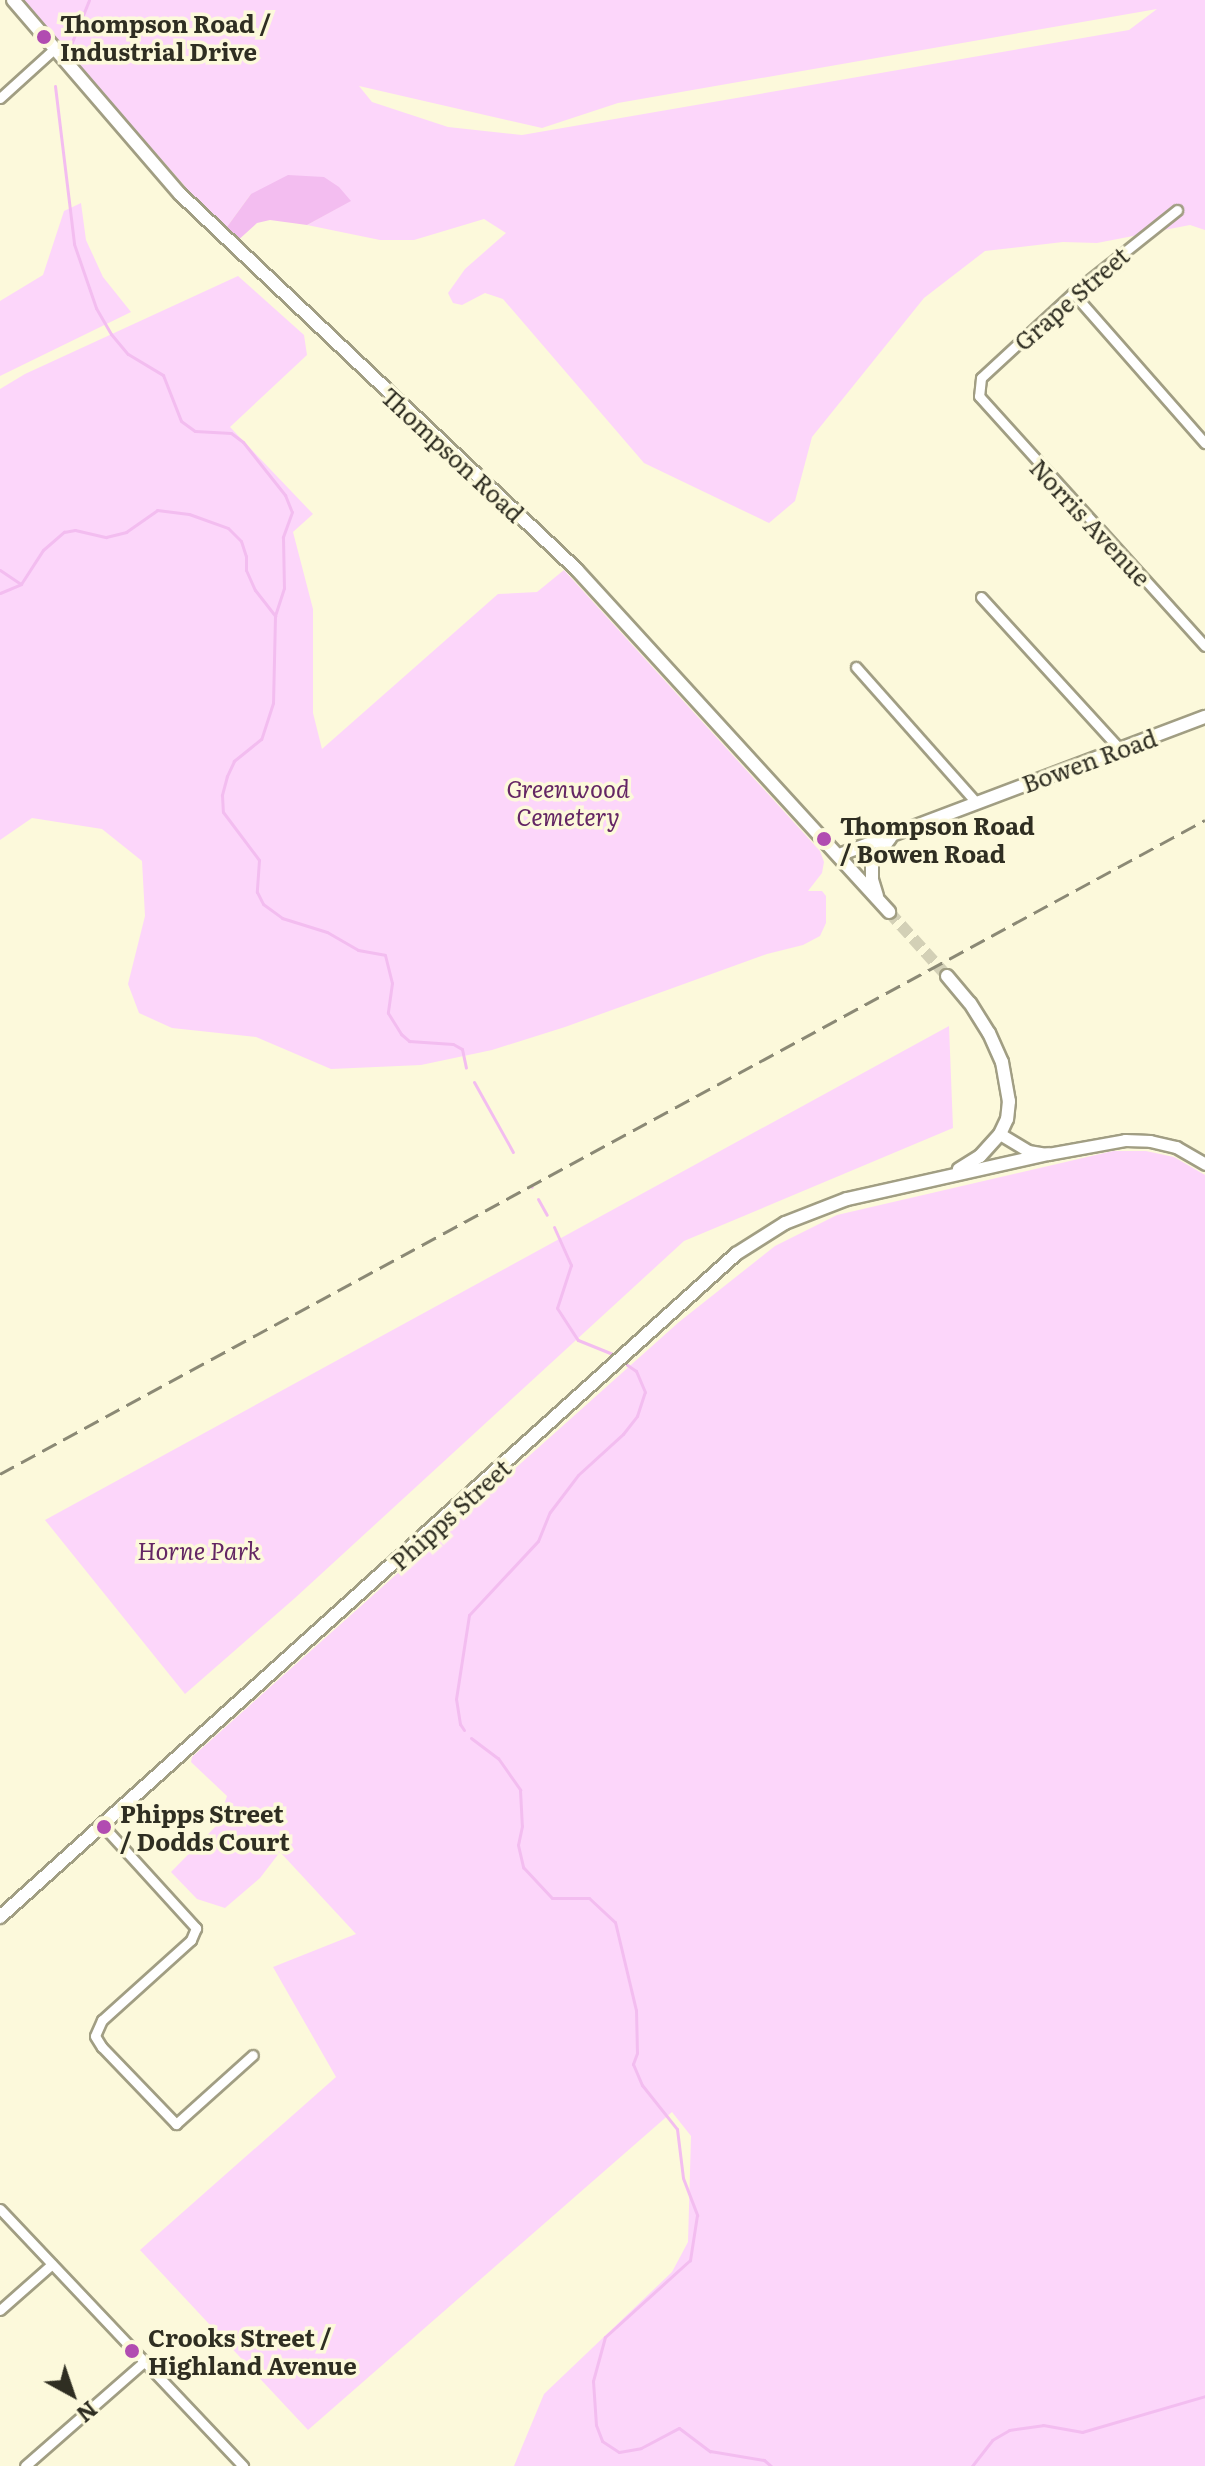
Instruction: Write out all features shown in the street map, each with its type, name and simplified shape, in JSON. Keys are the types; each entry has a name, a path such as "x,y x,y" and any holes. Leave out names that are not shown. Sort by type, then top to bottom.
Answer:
{"main road":[{"name":"Thompson Road","path":"13,0 180,194 577,570 887,910 874,889 872,862 890,838 911,826"},
{"name":"Bowen Road","path":"839,855 975,801 1205,717"},
{"path":"937,1178 969,1164 1000,1134 1007,1119 1009,1101 1002,1062 980,1017 947,976"},
{"path":"937,1178 1048,1154"},
{"name":"Phipps Street","path":"0,1917 104,1827 736,1254 785,1223 809,1212 847,1199 937,1178"}],"street":[{"path":"0,98 54,49"},
{"name":"Grape Street","path":"979,396 981,378 1073,293 1177,210"},
{"path":"1073,293 1205,443"},
{"name":"Norris Avenue","path":"979,396 1205,646"},
{"path":"981,597 1120,749"},
{"path":"856,667 975,801"},
{"path":"1000,1134 1028,1151 1048,1154 1125,1140 1150,1141 1176,1147 1205,1164"},
{"path":"104,1827 196,1928 191,1940 102,2020 95,2036 176,2124 253,2055"},
{"path":"0,2209 243,2466"},
{"path":"0,2310 52,2264"},
{"path":"25,2466 144,2362"}],"green space":[{"path":"22,0 1205,0 1205,230 1190,225 1097,243 1063,242 985,251 924,298 812,437 795,501 769,523 644,463 503,299 485,293 462,305 453,303 448,293 465,269 506,233 484,219 414,240 380,240 307,225 350,201 251,194 224,231","holes":["1157,9 1129,30 522,135 448,127 372,102 359,86 542,128 618,103"]},
{"path":"81,203 86,240 103,277 131,312 0,376 0,301 43,275 64,211"},
{"name":"Greenwood Cemetery","path":"238,276 304,335 307,355 230,427 313,514 293,532 313,609 313,713 322,749 498,594 537,592 564,570 820,851 824,862 822,873 808,891 822,891 826,896 826,923 820,936 803,945 767,954 565,1027 492,1050 421,1065 331,1069 256,1037 172,1028 139,1013 128,984 145,916 142,861 102,829 32,818 0,840 0,389 25,374"},
{"name":"Horne Park","path":"949,1026 953,1128 684,1241 295,1598 185,1694 45,1520"},
{"path":"1113,1151 1146,1151 1174,1157 1205,1175 1205,2466 514,2466 544,2394 672,2272 688,2242 691,2136 672,2112 308,2430 140,2250 336,2077 273,1967 356,1934 280,1852 260,1878 225,1908 197,1899 171,1872 218,1824 227,1796 191,1762 192,1757 679,1322 775,1246 837,1215"}],"shaded area":[{"path":"288,175 324,177 339,187 351,201 307,225 270,220 257,223 235,243 224,231 251,194"}],"waterway":[{"path":"68,52 89,0"},
{"path":"55,86 74,244 96,308 111,334 128,354 163,375 181,421 195,431 231,433 243,442 285,495 292,512 283,537 284,588 275,616 273,703 261,739 234,761 227,776 222,795 223,812 259,860 257,892 263,904 282,918 327,932 358,950 385,955 392,983 388,1013 401,1034 409,1041 453,1044 462,1049 466,1068"},
{"path":"0,593 21,584 43,550 64,532 75,530 106,537 126,532 157,510 189,514 228,528 241,541 246,570 255,590 275,616"},
{"path":"0,570 21,584"},
{"path":"474,1082 513,1152"},
{"path":"538,1199 547,1215"},
{"path":"554,1227 571,1265 557,1308 578,1340 613,1354"},
{"path":"464,1730 456,1699 469,1615 538,1541 550,1512 578,1475 623,1434 637,1416 645,1392 636,1371 627,1365"},
{"path":"471,1738 498,1758 520,1790 522,1826 518,1845 523,1867 552,1898 589,1898 615,1922 636,2010 637,2053 633,2064 642,2085 677,2129 683,2178 697,2215 690,2260 605,2337 593,2381 596,2425 602,2441 619,2452 641,2448 679,2428 710,2451 764,2460 771,2466"},
{"path":"972,2466 992,2440 1009,2430 1043,2425 1082,2432 1205,2396"}],"tunnel":[{"path":"889,912 947,976"}],"railway":[{"path":"0,1474 1205,820"}],"place":[{"name":"Thompson Road / Industrial Drive","path":"44,37"},
{"name":"Thompson Road / Bowen Road","path":"824,839"},
{"name":"Phipps Street / Dodds Court","path":"104,1827"},
{"name":"Crooks Street / Highland Avenue","path":"132,2351"}]}
